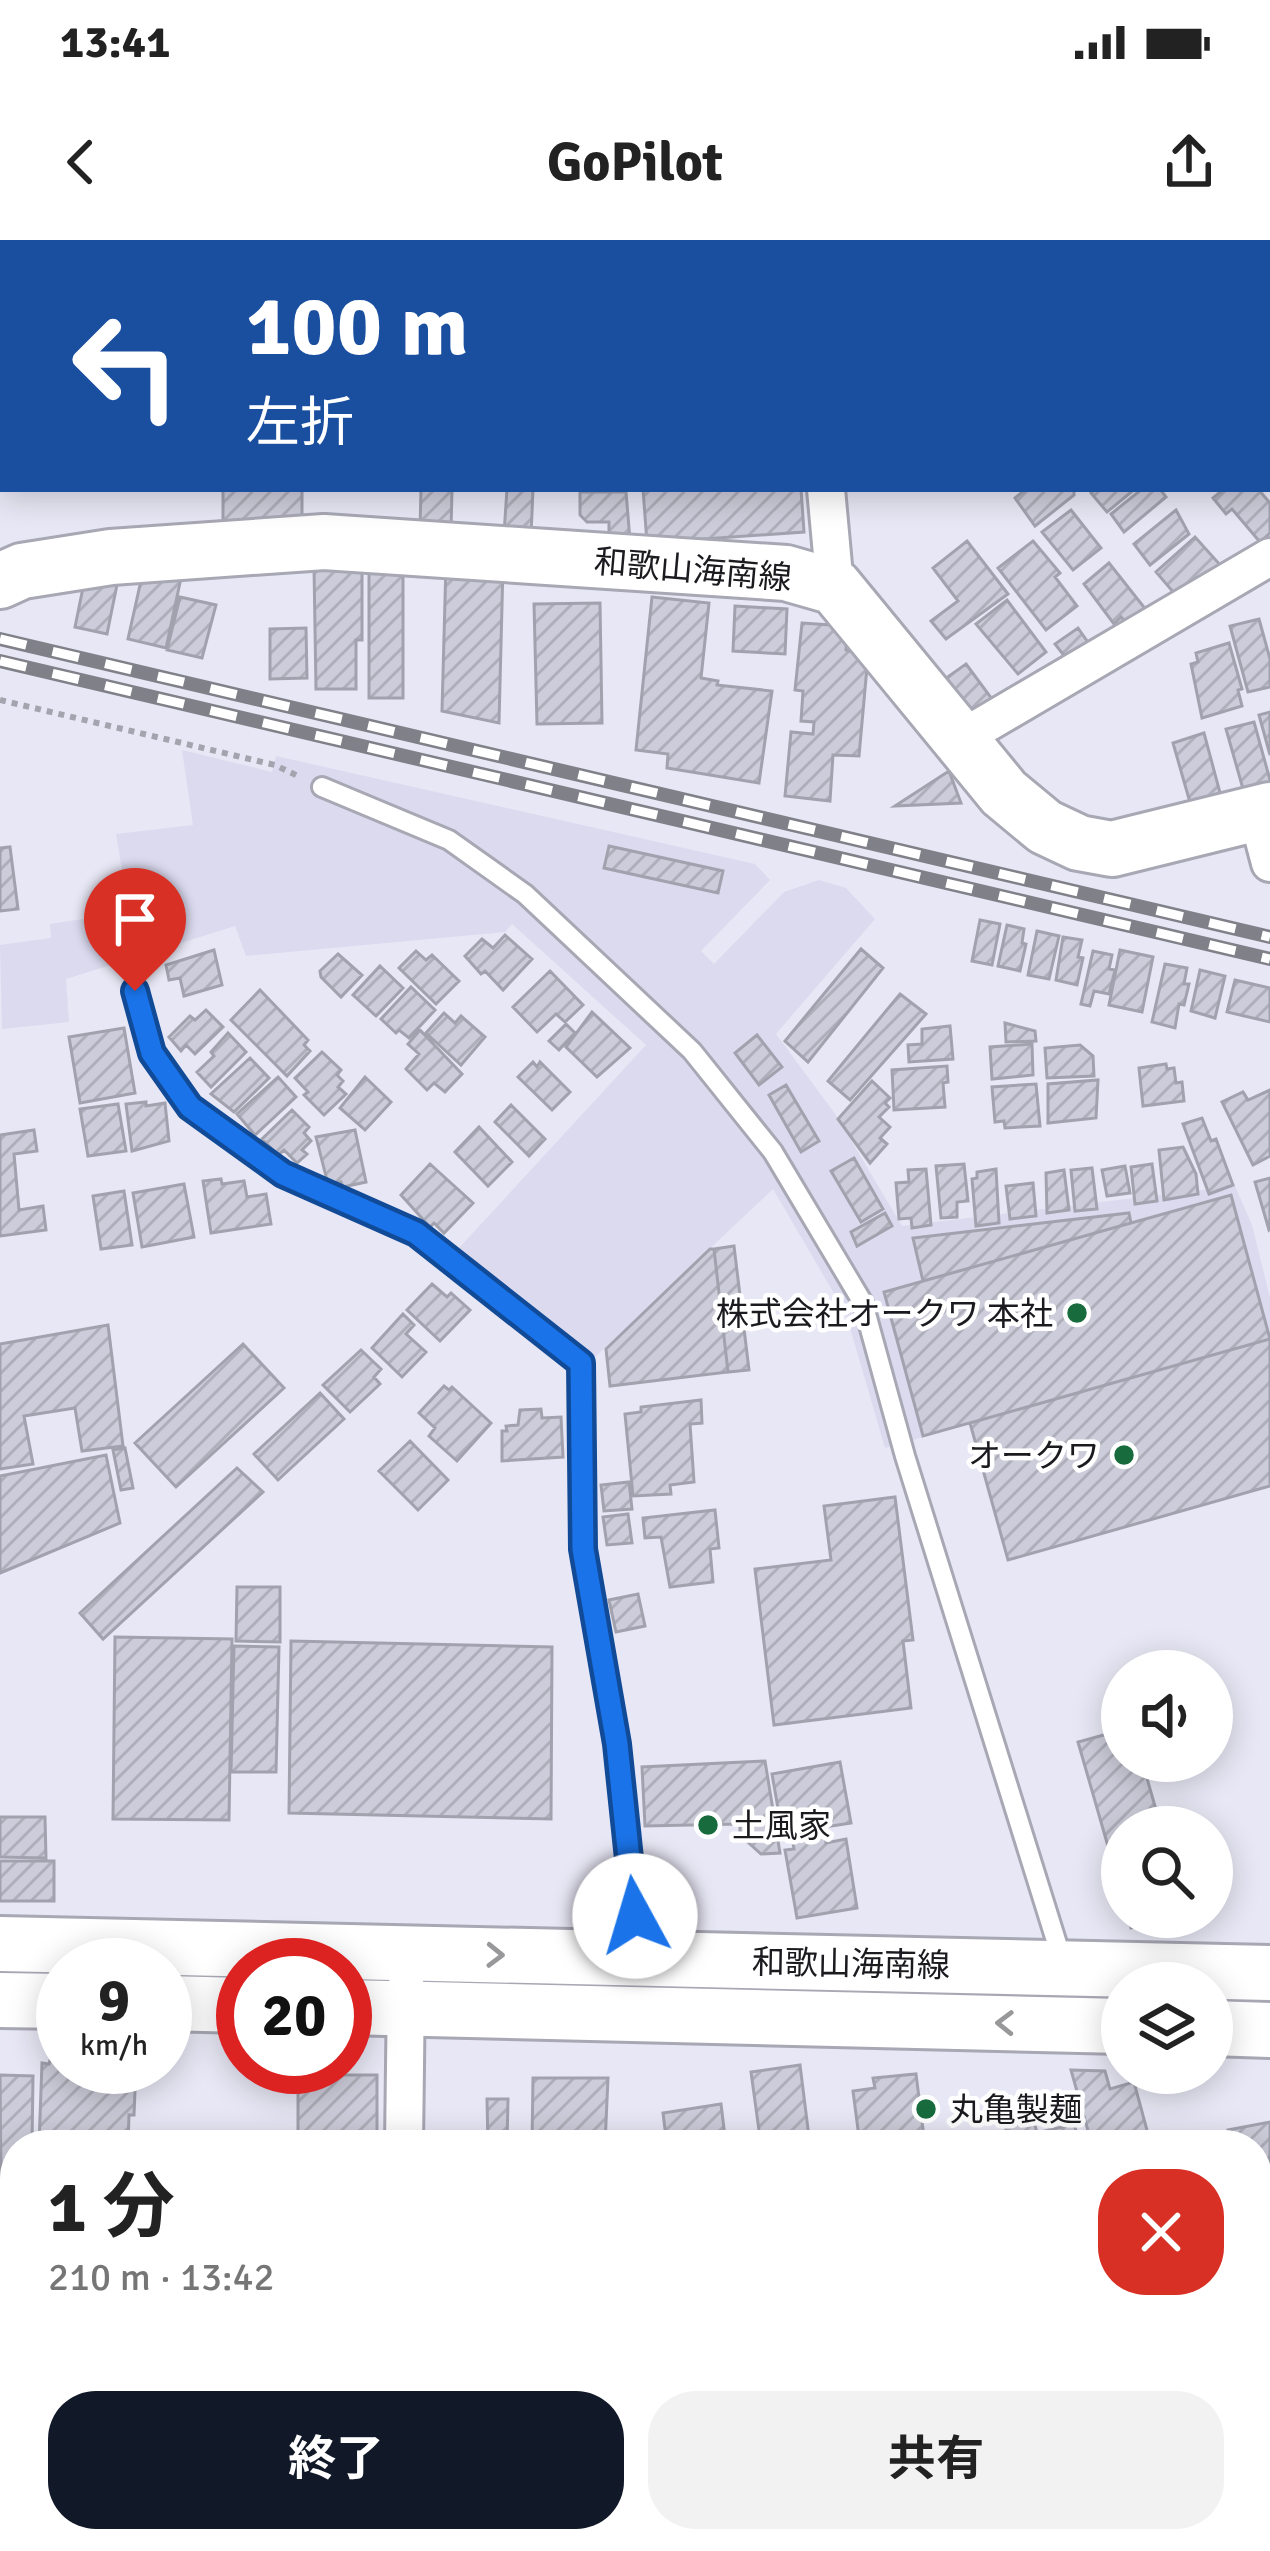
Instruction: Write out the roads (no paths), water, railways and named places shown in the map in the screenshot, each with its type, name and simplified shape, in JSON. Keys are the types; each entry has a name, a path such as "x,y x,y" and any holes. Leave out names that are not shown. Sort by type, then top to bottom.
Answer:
{"main road":[{"name":"和歌山海南線","path":"0,581 22,571 111,557 324,542 786,573 836,587 1004,793 1045,827 1079,843 1112,849 1266,829"},
{"name":"和歌山海南線","path":"0,1944 1270,1973"},
{"path":"0,2000 36,2001"},
{"name":"和歌山海南線","path":"372,2007 1101,2025"},
{"path":"1233,2029 1270,2030"}],"street":[{"path":"826,492 836,587"},
{"path":"960,739 1270,557"},
{"path":"404,2130 406,1953"}],"lane":[{"path":"322,787 448,840 525,894 692,1051 772,1152 863,1303 926,1524 1065,1968"},
{"path":"135,991 152,1053 190,1107 283,1174 416,1233 581,1363 583,1549 617,1744 639,1959"}],"railway":[{"path":"0,639 1270,937"},
{"path":"0,661 1270,959"}],"place":[{"name":"株式会社オークワ 本社","path":"1077,1313"},
{"name":"オークワ","path":"1124,1455"},
{"name":"土風家","path":"708,1825"},
{"name":"丸亀製麺","path":"926,2109"}]}
